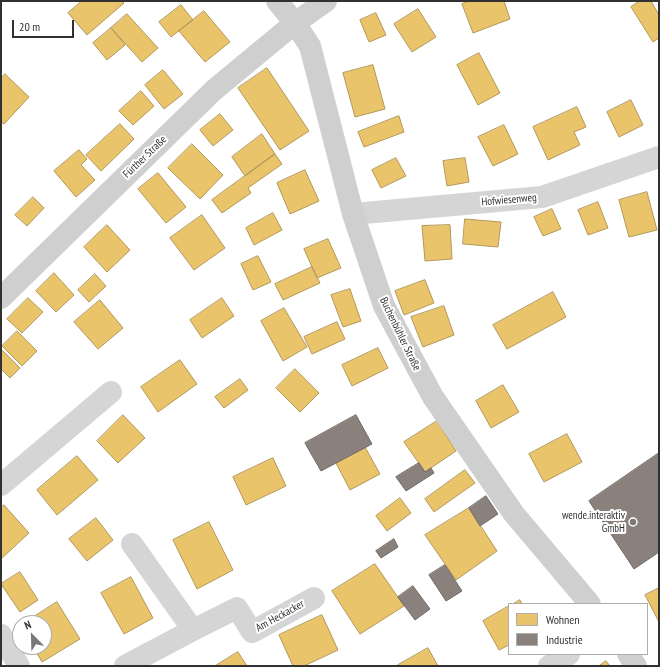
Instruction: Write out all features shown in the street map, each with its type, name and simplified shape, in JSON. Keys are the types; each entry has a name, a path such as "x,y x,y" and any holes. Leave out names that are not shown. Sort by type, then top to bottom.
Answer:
{"street":[{"name":"Buchenbühler Straße","path":"277,1 295,22 310,46 353,214 384,306 432,397 514,514 589,603"},
{"name":"Fürther Straße","path":"1,298 214,90 295,22 326,1"},
{"name":"Hofwiesenweg","path":"353,214 542,197 659,157"},
{"path":"1,485 111,392"},
{"path":"132,544 193,630"},
{"name":"Am Heckacker","path":"125,666 237,608 252,632 314,598"},
{"path":"1,635 17,665"},
{"path":"549,666 567,655"},
{"path":"629,655 636,666"}],"building: Wohnen":[{"path":"82,1 122,1 124,3 87,35 68,13"},
{"path":"470,1 504,1 510,19 473,33 462,4"},
{"path":"640,1 651,1 659,15 659,38 653,42 631,7"},
{"path":"181,5 193,20 171,37 159,22"},
{"path":"418,9 436,37 412,52 394,24"},
{"path":"204,11 230,42 205,62 179,31"},
{"path":"376,13 386,35 369,42 360,20"},
{"path":"127,14 158,48 142,62 111,28"},
{"path":"111,28 125,45 107,60 93,43"},
{"path":"479,53 500,93 478,105 457,65"},
{"path":"373,65 385,109 355,117 343,73"},
{"path":"267,68 309,131 280,150 238,88"},
{"path":"163,70 183,94 164,109 145,85"},
{"path":"5,74 29,97 4,124 1,122 1,79"},
{"path":"141,91 154,106 133,125 119,111"},
{"path":"631,100 643,125 619,137 607,112"},
{"path":"577,107 586,127 574,132 580,145 548,160 533,127"},
{"path":"220,114 233,130 213,146 200,130"},
{"path":"399,116 404,132 364,147 358,132"},
{"path":"120,124 134,139 101,171 86,155"},
{"path":"504,125 518,154 493,166 478,137"},
{"path":"262,134 275,154 245,176 232,157"},
{"path":"192,144 223,175 200,199 168,168"},
{"path":"79,150 87,159 81,165 95,180 76,197 54,171"},
{"path":"275,154 282,164 248,188 251,193 222,213 212,200"},
{"path":"396,158 406,176 381,188 372,170"},
{"path":"465,158 469,182 447,186 443,161"},
{"path":"305,170 319,201 290,214 277,183"},
{"path":"158,173 186,207 166,223 138,189"},
{"path":"647,192 657,230 629,237 619,200"},
{"path":"33,197 44,208 27,226 15,215"},
{"path":"598,202 608,228 588,235 578,210"},
{"path":"552,209 561,229 543,236 534,217"},
{"path":"273,213 282,230 254,245 246,228"},
{"path":"202,215 225,248 194,270 170,238"},
{"path":"465,219 501,222 498,247 463,244"},
{"path":"107,225 130,250 107,272 84,247"},
{"path":"450,225 452,259 425,261 422,226"},
{"path":"328,239 341,268 317,278 304,249"},
{"path":"258,256 271,282 253,290 241,264"},
{"path":"312,267 320,283 283,300 275,284"},
{"path":"54,273 74,295 56,312 36,291"},
{"path":"95,274 106,286 89,302 78,290"},
{"path":"425,280 434,303 404,315 395,291"},
{"path":"350,289 361,321 343,327 331,295"},
{"path":"553,292 566,317 507,349 493,325"},
{"path":"28,298 43,312 22,333 7,319"},
{"path":"222,298 234,316 202,338 190,320"},
{"path":"100,300 123,328 98,349 74,322"},
{"path":"444,306 454,335 423,347 411,317"},
{"path":"284,308 307,347 283,361 261,321"},
{"path":"337,322 345,339 312,354 304,337"},
{"path":"17,331 37,351 22,366 2,346"},
{"path":"378,348 388,368 352,386 342,365"},
{"path":"1,349 20,368 10,378 1,369"},
{"path":"180,360 197,384 158,412 141,387"},
{"path":"295,369 319,393 300,412 276,388"},
{"path":"240,379 248,390 224,408 215,397"},
{"path":"503,385 519,412 491,428 476,401"},
{"path":"123,415 145,438 118,463 97,441"},
{"path":"437,421 456,451 425,472 404,442"},
{"path":"567,434 582,462 544,482 529,454"},
{"path":"365,447 380,474 350,490 336,463"},
{"path":"77,456 98,480 57,515 37,490"},
{"path":"273,458 286,486 246,505 233,477"},
{"path":"465,470 475,483 434,512 425,499"},
{"path":"400,498 411,513 387,531 376,516"},
{"path":"4,505 29,533 1,559 1,508"},
{"path":"469,508 497,551 456,580 425,535"},
{"path":"96,518 113,540 87,561 69,539"},
{"path":"209,522 233,570 197,589 173,540"},
{"path":"375,564 404,606 360,634 332,591"},
{"path":"20,572 38,600 20,612 1,584"},
{"path":"131,577 153,618 124,634 101,593"},
{"path":"659,588 659,622 645,595"},
{"path":"520,600 522,603 515,603"},
{"path":"57,602 80,639 42,662 38,655 52,655 52,615 37,615"},
{"path":"508,607 508,646 499,650 483,621"},
{"path":"322,615 338,650 304,666 293,666 279,635"},
{"path":"428,648 438,666 398,665"},
{"path":"238,652 247,666 215,666"},
{"path":"606,661 610,666 599,666"}],"building: Industrie":[{"path":"356,415 372,444 321,471 305,443"},
{"path":"659,453 659,552 634,569 589,501"},
{"path":"419,463 425,472 431,468 434,473 406,491 396,477"},
{"path":"486,496 498,514 480,526 469,508"},
{"path":"394,539 398,547 381,558 376,551"},
{"path":"445,565 462,591 446,601 429,575"},
{"path":"413,586 430,609 415,620 398,597"}],"place":[{"name":"wende.interaktiv GmbH","path":"633,522"}]}
